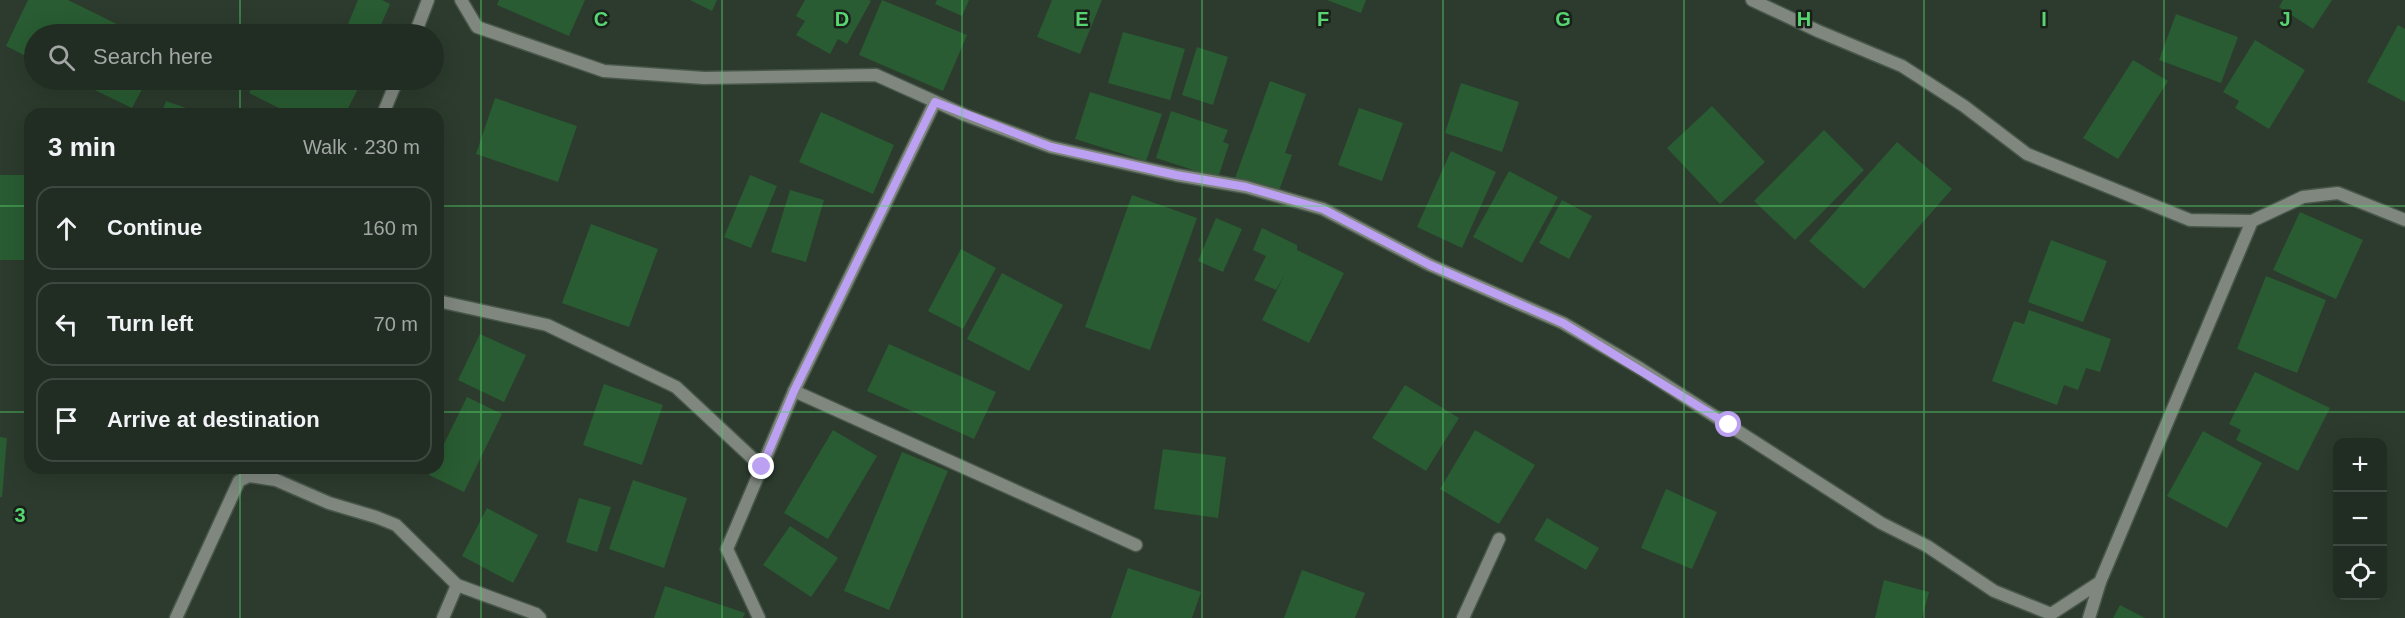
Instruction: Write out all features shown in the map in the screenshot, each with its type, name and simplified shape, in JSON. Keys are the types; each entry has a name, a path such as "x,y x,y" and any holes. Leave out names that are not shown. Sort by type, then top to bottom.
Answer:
{"street":[{"path":"419,24 428,0"},
{"path":"461,0 477,27 604,71 704,78 876,75 935,102 1051,147 1176,175 1246,187 1323,209 1430,265 1563,323 1671,388 1881,523 1927,546 1994,591 2051,614 2100,582"},
{"path":"1752,0 1902,66 1964,106 2027,154 2190,220 2252,221 2302,197 2338,193 2405,220"},
{"path":"386,108 393,90"},
{"path":"759,618 727,549 794,391 935,102"},
{"path":"2089,618 2100,582 2252,221"},
{"path":"444,302 547,325 676,387 762,467"},
{"path":"794,391 1136,545"},
{"path":"176,618 242,474"},
{"path":"239,481 249,476 276,480 328,502 376,516 396,525 421,547 457,585 536,614 540,618"},
{"path":"1463,618 1498,539"},
{"path":"443,618 457,585"}],"building":[{"path":"28,0 68,0 117,24 24,24 24,55 6,46"},
{"path":"358,0 382,0 390,4 381,24 348,24"},
{"path":"499,0 585,0 569,36 497,5"},
{"path":"690,0 717,0 712,11"},
{"path":"805,0 871,1 847,44 838,39 830,54 796,35 805,21 796,16"},
{"path":"882,0 967,35 943,91 859,55"},
{"path":"937,0 969,0 962,16 935,4"},
{"path":"1052,0 1102,0 1080,54 1037,37"},
{"path":"1327,0 1366,0 1361,13"},
{"path":"2283,0 2332,0 2313,29 2279,7"},
{"path":"2176,14 2238,37 2221,83 2159,60"},
{"path":"2398,25 2405,29 2405,102 2367,82"},
{"path":"1123,32 1185,49 1170,100 1108,83"},
{"path":"2255,40 2305,70 2269,129 2235,108 2239,101 2223,92"},
{"path":"1197,47 1228,57 1213,105 1182,95"},
{"path":"2133,60 2168,81 2118,159 2083,138"},
{"path":"1270,81 1306,94 1285,153 1292,155 1277,196 1234,181"},
{"path":"1461,83 1519,102 1502,152 1445,133"},
{"path":"95,90 142,90 132,108"},
{"path":"251,90 357,90 348,108 279,108 249,93"},
{"path":"1090,92 1162,114 1146,161 1075,139"},
{"path":"495,98 577,126 558,182 476,154"},
{"path":"166,101 186,108 163,108"},
{"path":"1712,106 1765,162 1720,204 1667,148"},
{"path":"1359,108 1403,123 1382,181 1338,165"},
{"path":"1171,111 1228,130 1223,142 1229,144 1218,178 1156,158"},
{"path":"821,112 894,145 873,194 799,162"},
{"path":"1824,130 1864,170 1795,240 1754,201"},
{"path":"1897,142 1952,189 1864,289 1809,241"},
{"path":"1451,151 1496,172 1462,248 1417,227"},
{"path":"1509,171 1558,197 1522,263 1473,237"},
{"path":"0,175 24,175 24,260 0,260"},
{"path":"750,175 777,186 751,248 724,237"},
{"path":"790,190 824,200 806,262 771,252"},
{"path":"1132,195 1197,218 1150,350 1085,327"},
{"path":"1562,200 1592,216 1569,259 1539,243"},
{"path":"2300,212 2363,240 2336,299 2273,270"},
{"path":"1216,218 1242,229 1223,272 1198,261"},
{"path":"591,224 658,249 629,327 562,303"},
{"path":"1262,228 1297,245 1297,250 1344,273 1309,343 1262,320 1285,274 1276,290 1254,280 1266,256 1253,250"},
{"path":"2051,240 2107,261 2083,322 2028,302"},
{"path":"961,249 996,268 963,329 928,311"},
{"path":"1002,273 1063,305 1029,371 967,339"},
{"path":"2266,276 2326,300 2297,373 2237,349"},
{"path":"2029,310 2111,339 2100,372 2086,368 2078,390 2064,385 2057,405 1992,381 2014,321 2024,324"},
{"path":"480,334 526,355 504,402 458,380"},
{"path":"889,344 996,392 974,439 867,391"},
{"path":"2255,372 2330,408 2298,471 2236,440 2241,430 2229,424"},
{"path":"604,384 663,405 642,465 583,445"},
{"path":"1405,385 1459,418 1426,471 1372,438"},
{"path":"467,397 502,414 464,492 429,475 444,474 444,444"},
{"path":"833,430 877,456 828,539 784,513"},
{"path":"1475,430 1535,465 1499,524 1440,489"},
{"path":"2203,431 2262,463 2227,528 2167,496"},
{"path":"0,437 7,438 2,497 0,497"},
{"path":"1163,449 1226,457 1218,518 1154,509"},
{"path":"902,452 948,471 889,610 844,591"},
{"path":"633,480 687,498 664,568 609,549"},
{"path":"1666,489 1717,512 1692,569 1641,548"},
{"path":"579,498 611,507 597,552 566,542"},
{"path":"487,508 538,535 513,583 462,556"},
{"path":"1547,518 1599,548 1586,570 1534,540"},
{"path":"790,526 838,558 811,597 763,565"},
{"path":"1128,568 1201,592 1192,618 1111,618"},
{"path":"1302,570 1365,593 1355,618 1284,618"},
{"path":"1884,580 1929,592 1922,618 1875,618"},
{"path":"665,586 745,613 743,618 654,618"},
{"path":"2120,605 2145,618 2113,618"}],"route":[{"path":"762,467 794,391 935,102 1051,147 1176,175 1246,187 1323,209 1430,265 1563,323 1729,425"}]}
